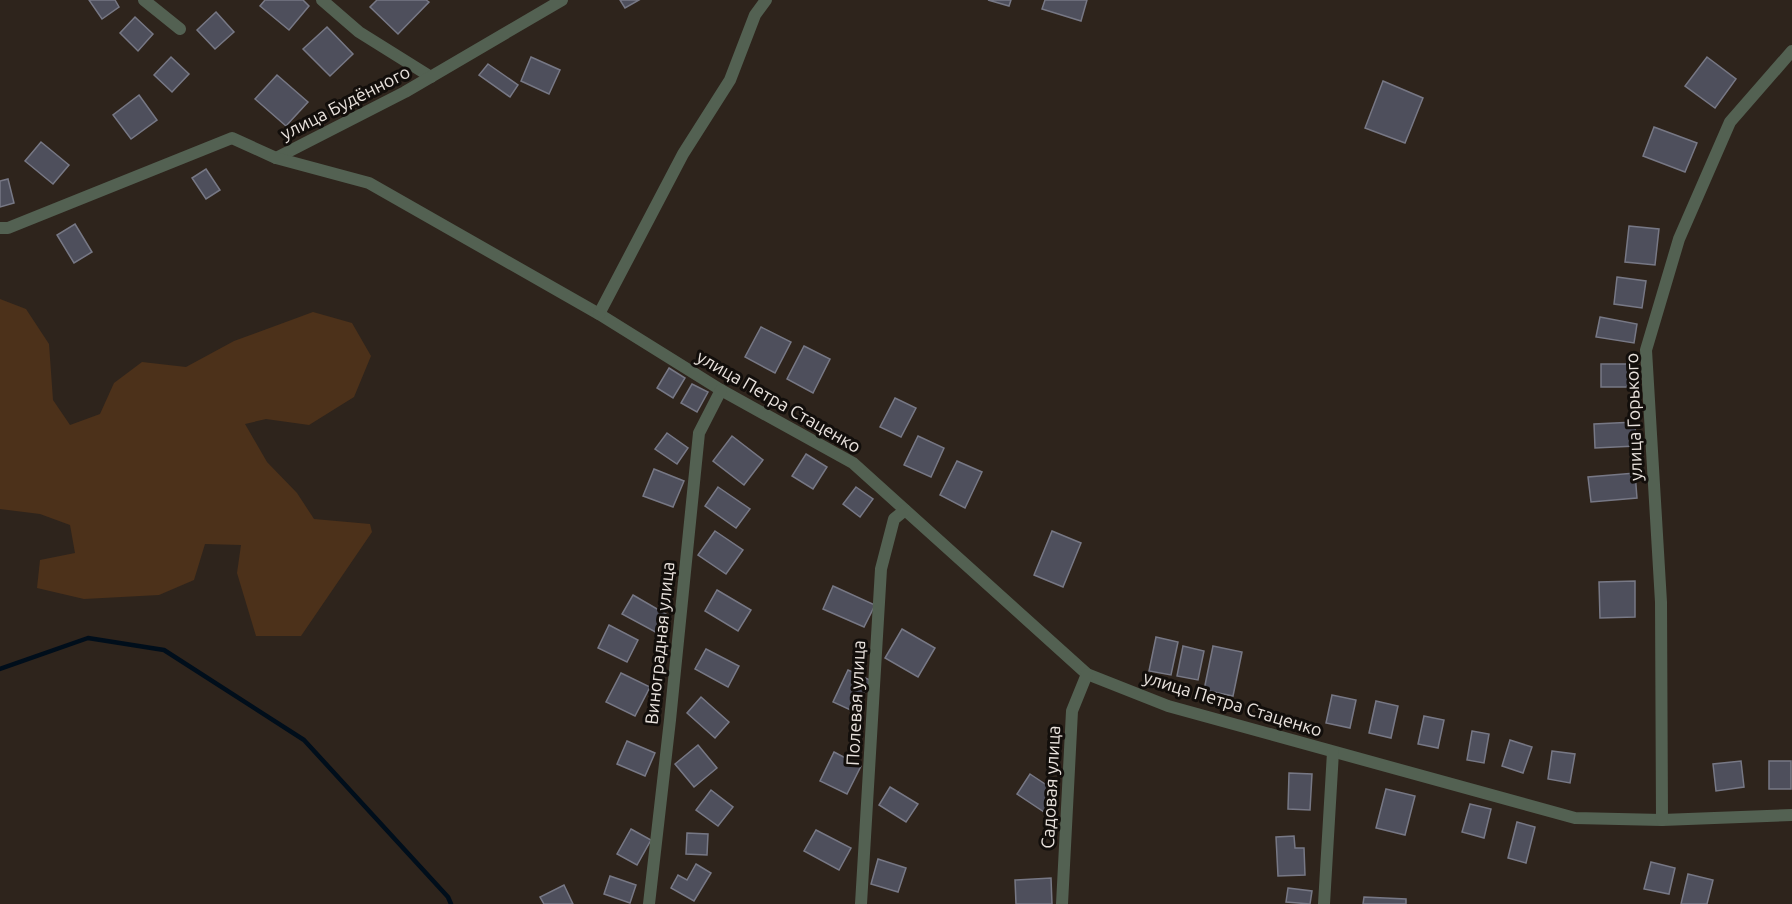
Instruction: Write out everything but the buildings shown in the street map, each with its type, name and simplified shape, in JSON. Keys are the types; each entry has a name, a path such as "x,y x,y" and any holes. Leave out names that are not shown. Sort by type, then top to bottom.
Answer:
{"street":[{"path":"144,0 180,29"},
{"path":"322,0 359,32 431,77"},
{"name":"улица Будённого","path":"0,228 8,228 232,138 276,158 405,93 562,0"},
{"path":"599,314 683,154 730,80 755,15 766,0"},
{"name":"улица Горького","path":"1662,820 1661,602 1646,350 1679,239 1730,122 1792,51"},
{"name":"улица Петра Стаценко","path":"276,158 369,183 599,314 721,390 853,463 1087,674 1168,706 1575,818 1662,820 1792,814"},
{"name":"Виноградная улица","path":"649,904 699,433 721,390"},
{"name":"Полевая улица","path":"861,904 881,569 894,519 904,510"},
{"name":"Садовая улица","path":"1062,904 1072,711 1087,674"},
{"path":"1324,904 1333,752"}],"shaded area":[{"path":"0,299 26,309 49,344 53,400 70,425 100,414 114,383 142,362 186,367 234,341 313,312 352,323 371,356 354,397 309,425 266,419 245,424 267,462 297,493 314,519 370,524 372,532 301,636 256,636 237,573 241,545 205,544 194,580 159,595 84,599 37,588 40,560 75,553 70,525 40,514 0,509"}],"waterway":[{"path":"0,669 88,638 164,650 304,740 448,897 451,904"}]}
